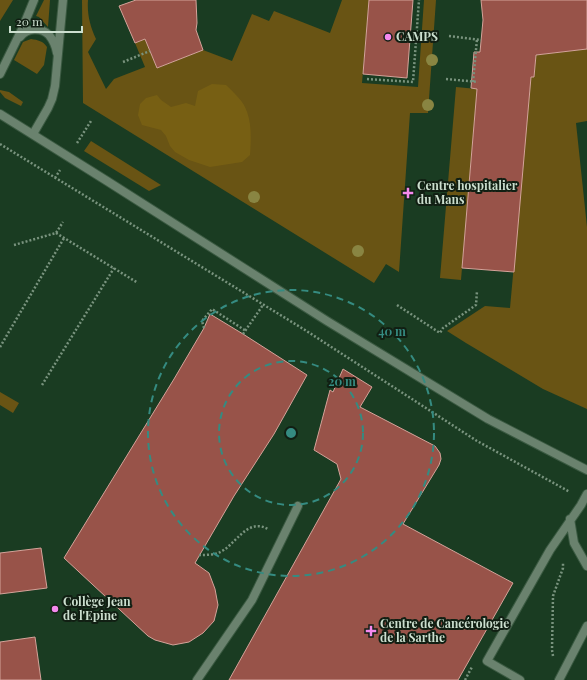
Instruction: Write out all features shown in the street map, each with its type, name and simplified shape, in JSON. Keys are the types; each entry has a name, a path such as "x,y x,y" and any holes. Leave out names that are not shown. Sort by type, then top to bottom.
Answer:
{"street":[{"path":"0,74 23,27 34,0"},
{"path":"33,134 48,108 55,86 63,0"},
{"path":"14,46 22,35 31,30 39,30 48,35 56,46 58,58"},
{"path":"0,114 327,321 420,378 488,418 587,470"},
{"path":"520,680 487,661 550,550 586,496"},
{"path":"197,680 252,600 298,506"},
{"path":"570,519 574,543 587,566"},
{"path":"559,680 587,626"}],"path":[{"path":"367,79 413,82 419,0"},
{"path":"449,36 481,40"},
{"path":"473,82 477,39"},
{"path":"123,62 150,52"},
{"path":"446,79 478,82"},
{"path":"76,145 91,121"},
{"path":"0,144 310,333 477,441 569,491 586,496"},
{"path":"55,178 60,169"},
{"path":"14,245 56,233 63,222"},
{"path":"56,233 138,283"},
{"path":"0,347 64,238"},
{"path":"42,385 114,268"},
{"path":"397,305 440,333 443,328 476,305 477,291"},
{"path":"243,334 263,305"},
{"path":"204,328 202,321 212,309 246,331"},
{"path":"199,555 218,553 225,549 244,532 250,528 258,526 266,528 283,537"},
{"path":"550,550 559,555 563,561 563,568 553,596 552,650 553,656 567,665"}],"shaded area":[{"path":"0,0 13,0 0,21"},
{"path":"44,0 50,0 48,27 39,17 36,16"},
{"path":"82,0 88,0 89,20 96,39 88,52 106,89 114,79 145,67 135,43 145,39 157,68 203,50 232,61 252,14 269,21 274,11 330,33 342,0 369,0 362,83 418,87 424,0 436,0 428,113 410,113 399,272 386,264 374,283 83,103"},
{"path":"31,39 44,43 47,47 44,65 37,74 14,60 23,42"},
{"path":"587,49 587,121 576,123 587,227 587,409 543,389 447,331 485,306 510,308 531,77 534,77 536,55"},
{"path":"212,84 226,85 241,101 247,112 249,118 251,143 250,155 242,162 210,167 189,160 175,152 161,130 142,125 138,115 140,104 146,98 157,95 171,107 186,103 195,106 198,91"},
{"path":"456,87 477,89 461,280 440,278"},
{"path":"0,90 9,92 23,102 21,106 5,98"},
{"path":"91,141 161,185 149,191 84,151"},
{"path":"0,392 19,403 13,413 0,405"}],"building":[{"path":"136,0 196,0 196,30 203,50 157,68 145,39 135,43 119,6"},
{"name":"CAMPS","path":"369,0 413,0 407,78 363,74"},
{"path":"481,0 587,0 587,49 536,55 534,77 531,77 514,272 462,268 477,89 471,88 474,52 480,52 483,20"},
{"path":"210,314 307,375 274,434 234,496 195,563 209,573 215,589 218,605 214,621 203,633 189,642 173,645 155,640 148,636 64,558 174,379 204,328"},
{"name":"Centre de Cancérologie de la Sarthe","path":"343,369 372,387 360,407 435,446 440,453 441,459 439,465 403,524 513,583 458,680 229,680 341,479 337,464 314,450 330,390 333,392"},
{"path":"41,548 47,588 0,594 0,553"},
{"path":"35,637 41,680 0,680 0,642"}],"place":[{"name":"CAMPS","path":"388,37"},
{"name":"Centre hospitalier du Mans","path":"408,193"},
{"name":"Collège Jean de l'Epine","path":"55,609"},
{"name":"Centre de Cancérologie de la Sarthe","path":"371,631"}]}
